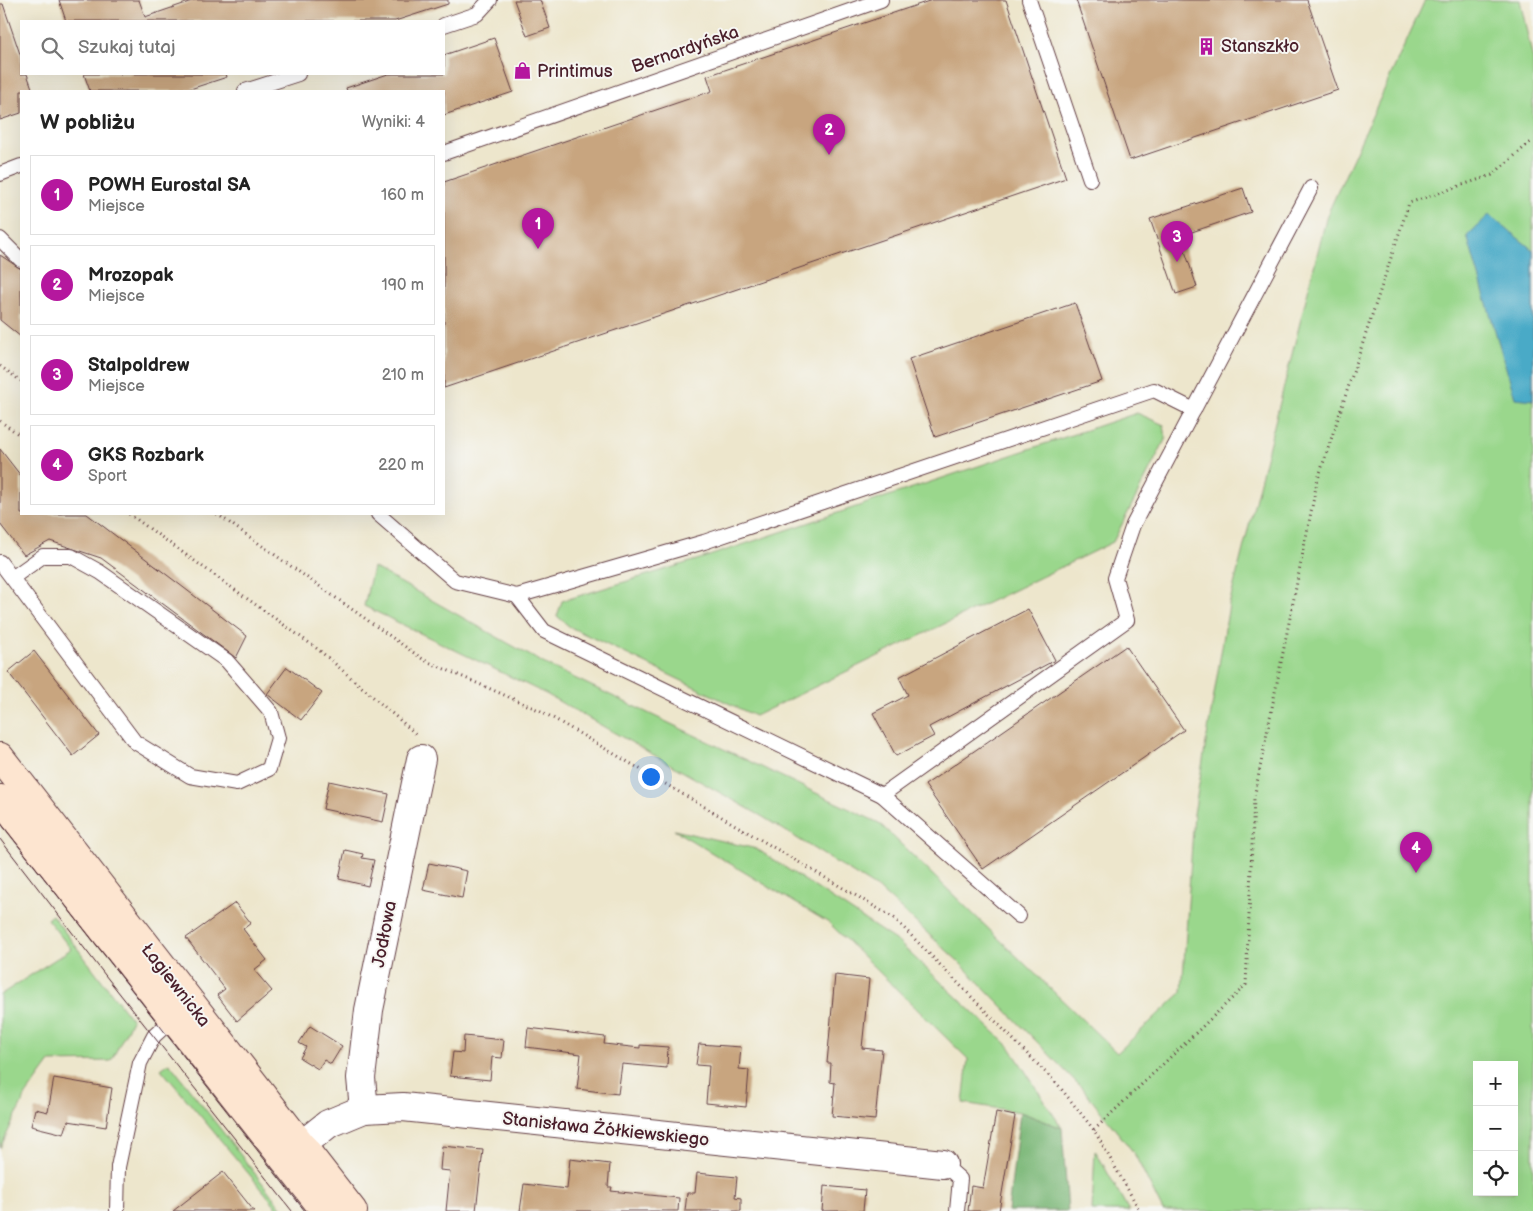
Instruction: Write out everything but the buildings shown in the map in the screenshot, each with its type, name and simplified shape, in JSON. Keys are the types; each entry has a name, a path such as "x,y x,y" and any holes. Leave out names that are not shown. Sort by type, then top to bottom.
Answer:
{"main road":[{"name":"Łagiewnicka","path":"0,757 182,1012"},
{"name":"Łagiewnicka","path":"0,800 182,1012 292,1152 352,1211"},
{"name":"Łagiewnicka","path":"292,1152 324,1211"}],"street":[{"name":"Jodłowa","path":"364,1109 361,1078 370,1010 421,759"},
{"name":"Stanisława Żółkiewskiego","path":"292,1152 328,1124 364,1109 403,1107 943,1164"}],"lane":[{"path":"445,25 477,14 490,0"},
{"name":"Bernardyńska","path":"445,153 881,0"},
{"path":"1029,0 1090,179"},
{"path":"248,90 295,75"},
{"path":"0,174 20,166"},
{"path":"882,795 1127,620 1115,578 1133,525 1311,188"},
{"path":"0,239 20,259"},
{"path":"379,515 455,581 517,596 704,542 1154,390 1194,410"},
{"path":"0,562 12,578 135,742 190,776 237,784 269,769 278,738 271,712 227,661 100,572 71,556 43,556 12,578"},
{"path":"517,596 544,631 882,795 1018,916"},
{"path":"117,1211 118,1167 140,1063 154,1036 182,1012"},
{"path":"943,1164 960,1179 957,1211"}],"path":[{"path":"1094,1130 1246,985 1254,798 1317,482 1409,203 1492,175 1533,140"},
{"path":"0,366 20,380"},
{"path":"0,421 20,435"},
{"path":"130,515 319,650 417,733 421,759"},
{"path":"218,515 424,660 541,711 894,918 1059,1086 1094,1130 1140,1211"}],"green space":[{"path":"1425,0 1520,0 1533,60 1533,1211 1163,1211 1134,1153 1082,1088 957,960 880,890 763,817 546,694 364,606 373,567 545,664 879,823 1117,1053 1182,992 1194,814 1229,605 1327,215"},
{"path":"1137,413 1164,425 1166,438 1113,542 755,716 570,627 557,616 562,601 703,558"},
{"path":"674,830 757,849 898,942 1009,1046 1062,1128 1020,1112 963,1103 968,1059 829,923"},
{"path":"52,915 132,1020 111,1061 50,1062 26,1095 0,1148 0,995 71,949 47,919"},
{"path":"169,1063 284,1211 280,1211 161,1069"},
{"path":"1020,1112 1062,1128 1068,1211 1008,1211"},
{"path":"1095,1150 1129,1211 1092,1211"}],"water":[{"path":"1489,215 1533,250 1533,400 1515,398 1467,236"}],"tram line":[{"path":"0,822 305,1211"},
{"path":"0,839 292,1211"}],"place":[{"name":"Stanszkło","path":"1207,46"},
{"name":"Printimus","path":"523,71"},
{"name":"Mrozopak","path":"829,155"},
{"name":"POWH Eurostal SA","path":"538,249"},
{"name":"Stalpoldrew","path":"1177,262"},
{"name":"GKS Rozbark","path":"1416,873"}]}
